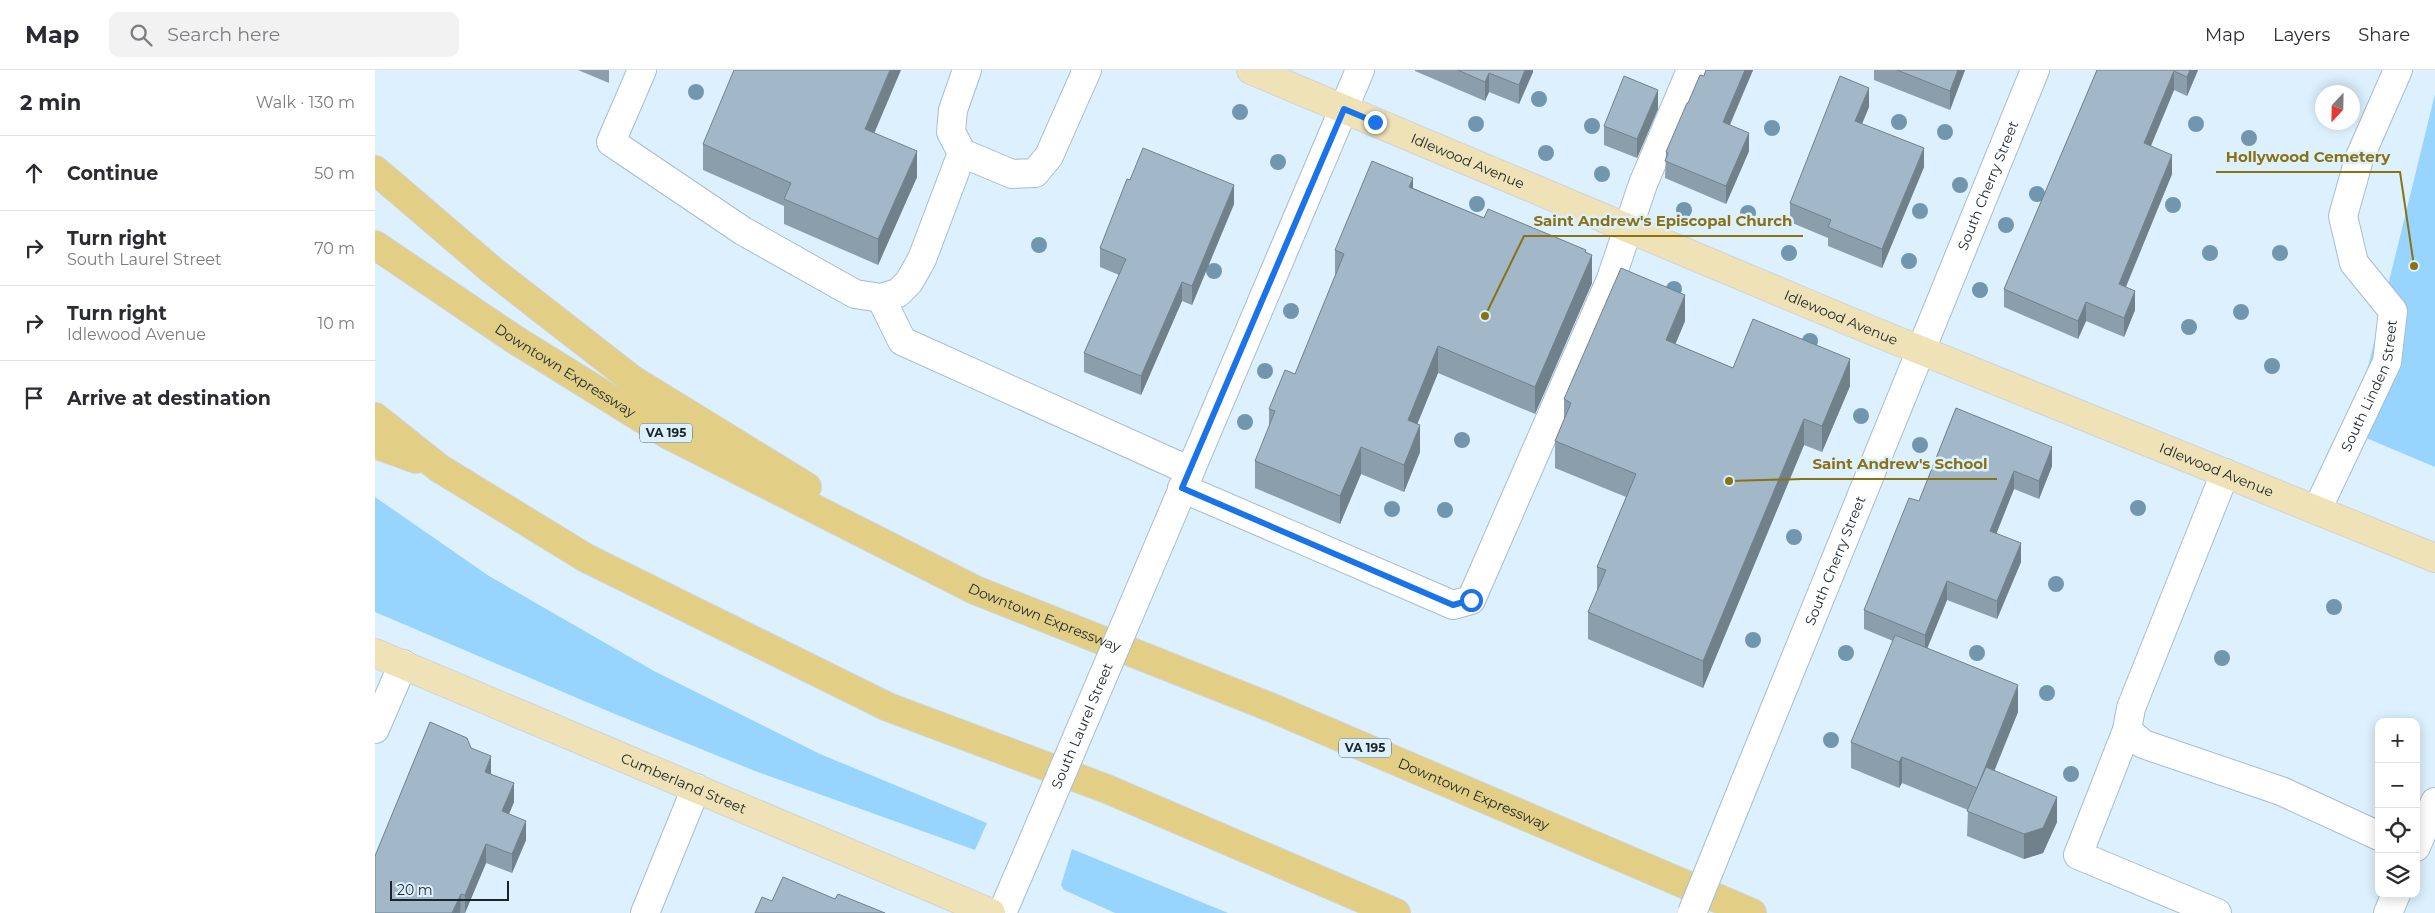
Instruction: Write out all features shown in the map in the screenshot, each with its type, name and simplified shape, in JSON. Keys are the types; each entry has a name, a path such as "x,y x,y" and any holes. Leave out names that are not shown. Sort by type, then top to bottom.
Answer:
{"highway":[{"path":"375,170 493,271 633,380 975,590"},
{"name":"Downtown Expressway","path":"375,246 515,339 667,434 975,590 1270,707 1752,913"},
{"path":"375,417 439,468 586,558 888,707 1107,789 1396,913"},
{"path":"375,444 439,468"}],"main road":[{"name":"Idlewood Avenue","path":"1251,70 1921,350 2435,558"},
{"name":"Cumberland Street","path":"375,653 991,913"}],"street":[{"path":"642,70 611,142 743,231 855,294 881,298 898,293 909,282 922,259 962,153"},
{"path":"967,70 952,118 951,132 962,153 1012,174 1035,173 1049,156 1087,70"},
{"name":"South Laurel Street","path":"1002,913 1360,70"},
{"path":"881,298 902,341 1186,479 1453,605 1471,600 1611,279 1643,184 1691,70"},
{"name":"South Cherry Street","path":"1693,913 2035,70"},
{"name":"South Linden Street","path":"2317,510 2387,362 2393,311 2355,263 2343,216 2359,159 2398,70"},
{"path":"2217,913 2078,855 2127,730 2131,708 2225,474"},
{"path":"375,729 403,664"},
{"path":"2127,730 2143,744 2281,791 2375,834"},
{"path":"645,913 696,788"},
{"path":"2420,838 2435,802"},
{"path":"2388,913 2394,898"}],"shaded area":[{"path":"2435,94 2435,467 2352,432"},
{"path":"375,497 489,576 654,671 820,754 987,823 975,850 755,771 610,712 375,612"},
{"path":"1072,849 1228,913 1115,913 1064,890 1061,885"}],"building":[{"path":"734,70 890,70 865,129 917,151 878,239 784,199 791,183 703,144"},
{"path":"1458,70 1525,70 1519,85 1489,73 1485,82"},
{"path":"1706,70 1745,70 1723,122 1749,133 1726,186 1665,161 1668,153 1666,152 1687,103 1700,75 1704,76"},
{"path":"1897,70 1958,70 1950,91"},
{"path":"2097,70 2190,70 2187,77 2174,71 2144,143 2172,155 2119,284 2135,291 2124,318 2086,302 2078,321 2004,289"},
{"path":"1624,76 1658,90 1637,139 1604,126"},
{"path":"1840,76 1869,88 1855,121 1924,148 1882,249 1828,227 1831,220 1790,203"},
{"path":"1143,148 1234,185 1192,286 1182,282 1141,376 1084,353 1126,259 1100,248 1127,179 1130,180"},
{"path":"1372,161 1413,178 1409,187 1484,218 1488,209 1586,250 1585,252 1592,255 1535,387 1438,346 1408,420 1420,425 1404,465 1361,447 1340,496 1255,461 1275,411 1269,409 1285,370 1295,374 1344,254 1335,250"},
{"path":"1621,268 1685,295 1666,340 1733,368 1753,319 1850,359 1822,426 1804,419 1703,661 1588,612 1606,570 1597,567 1636,474 1555,441 1571,403 1564,399"},
{"path":"1956,408 2052,447 2039,481 2014,471 1990,531 2021,543 1997,601 1947,581 1925,635 1864,610 1909,498 1919,501"},
{"path":"1895,635 2018,685 1977,788 1902,757 1899,762 1851,742"},
{"path":"430,722 467,738 471,748 491,756 485,772 514,783 502,811 526,821 512,854 486,844 465,895 461,894 452,913 375,913 375,856"},
{"path":"1986,767 2057,797 2043,828 2024,834 1967,811"},
{"path":"783,877 835,899 838,894 885,913 755,913 762,897 772,901"}],"place":[{"name":"Hollywood Cemetery","path":"2414,266"},
{"name":"Saint Andrew's Episcopal Church","path":"1485,316"},
{"name":"Saint Andrew's School","path":"1729,481"}],"route":[{"path":"1375,122 1344,109 1182,488 1214,500 1453,605 1471,600"}]}
